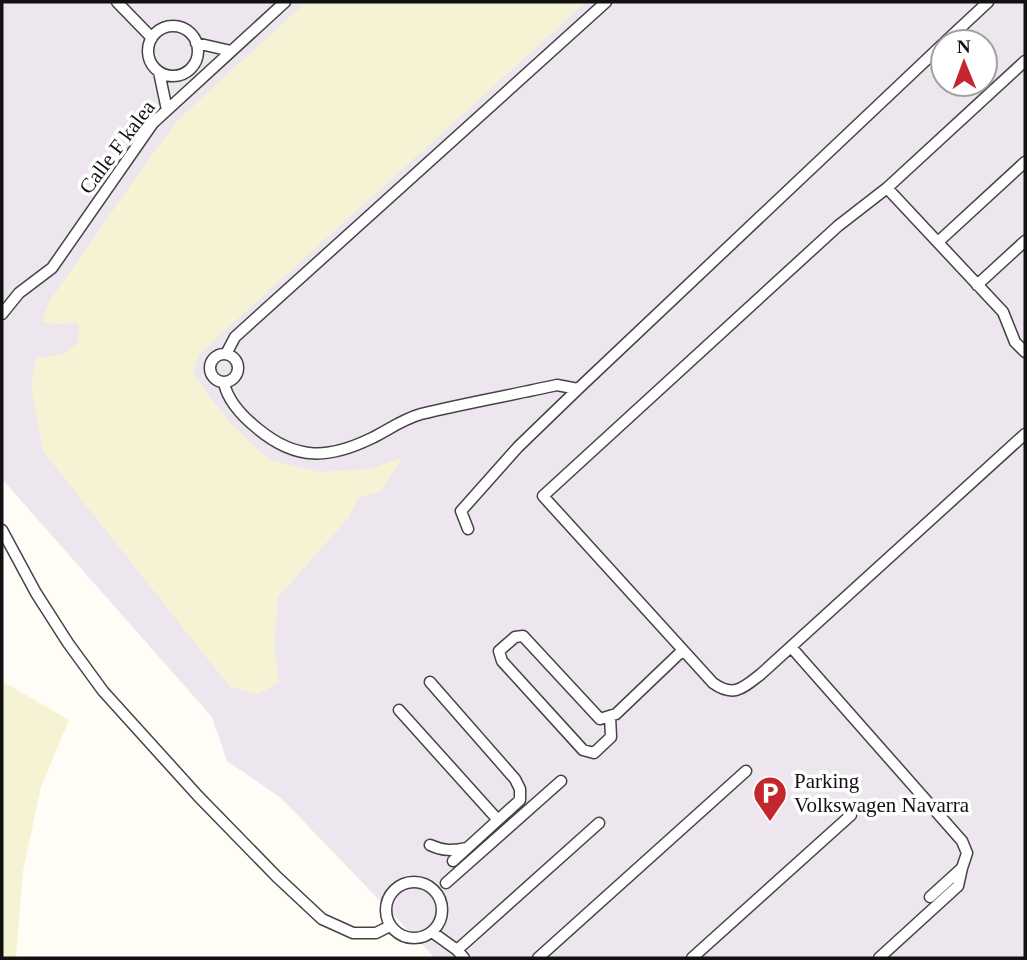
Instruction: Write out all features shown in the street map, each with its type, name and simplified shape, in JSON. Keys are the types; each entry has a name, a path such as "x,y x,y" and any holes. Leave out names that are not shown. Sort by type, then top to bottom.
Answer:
{"street":[{"path":"117,2 152,38"},
{"name":"Calle F kalea","path":"2,314 19,293 52,268 153,123 285,2"},
{"path":"226,354 235,337 606,2"},
{"path":"960,28 988,2"},
{"path":"159,72 173,76 186,73 195,63 198,50 188,32 175,27 162,29 149,45 150,60 159,72 167,110"},
{"path":"196,43 231,51"},
{"path":"468,529 461,511 518,447 929,57"},
{"path":"1025,61 887,188 838,226 543,496 713,682 722,690 731,691 743,689 1025,434"},
{"path":"938,242 1025,162"},
{"path":"887,188 1003,312 1015,342 1025,352"},
{"path":"977,285 1025,241"},
{"path":"226,354 236,361 238,370 233,379 224,383 212,376 209,366 218,355 226,354"},
{"path":"224,383 227,396 249,422 274,442 303,453 326,454 342,451 418,415 557,385 578,388"},
{"path":"2,530 36,593 103,691 168,765 276,876 322,919 353,933 376,933 390,926"},
{"path":"610,716 611,737 594,753 583,750 502,661 499,651 515,637 523,636 600,719 616,714 683,650"},
{"path":"791,647 962,841 967,853 958,886 879,958"},
{"path":"430,682 515,779 520,789 520,800 453,861"},
{"path":"399,710 498,820"},
{"path":"538,958 746,771"},
{"path":"446,883 561,781"},
{"path":"692,958 851,816"},
{"path":"432,932 461,954 599,822"},
{"path":"429,845 441,850 456,851 467,848"},
{"path":"930,897 962,868"},
{"path":"416,881 433,889 439,897 442,916 432,932 423,937 404,937 390,926 385,909 391,892 398,886 416,881"}],"shaded area":[{"path":"2,2 1025,2 1025,958 435,958 281,798 227,761 212,717 2,479"},
{"path":"306,2 586,2 199,354 193,374 229,422 269,460 319,472 370,469 402,458 381,491 358,498 349,517 278,597 274,648 279,683 258,694 230,687 43,451 31,384 36,358 62,355 78,343 79,323 42,322 49,302 137,176 177,121"},
{"path":"2,681 69,720 41,787 23,871 16,958 2,958"}],"place":[{"name":"Parking Volkswagen Navarra","path":"770,823"}]}
